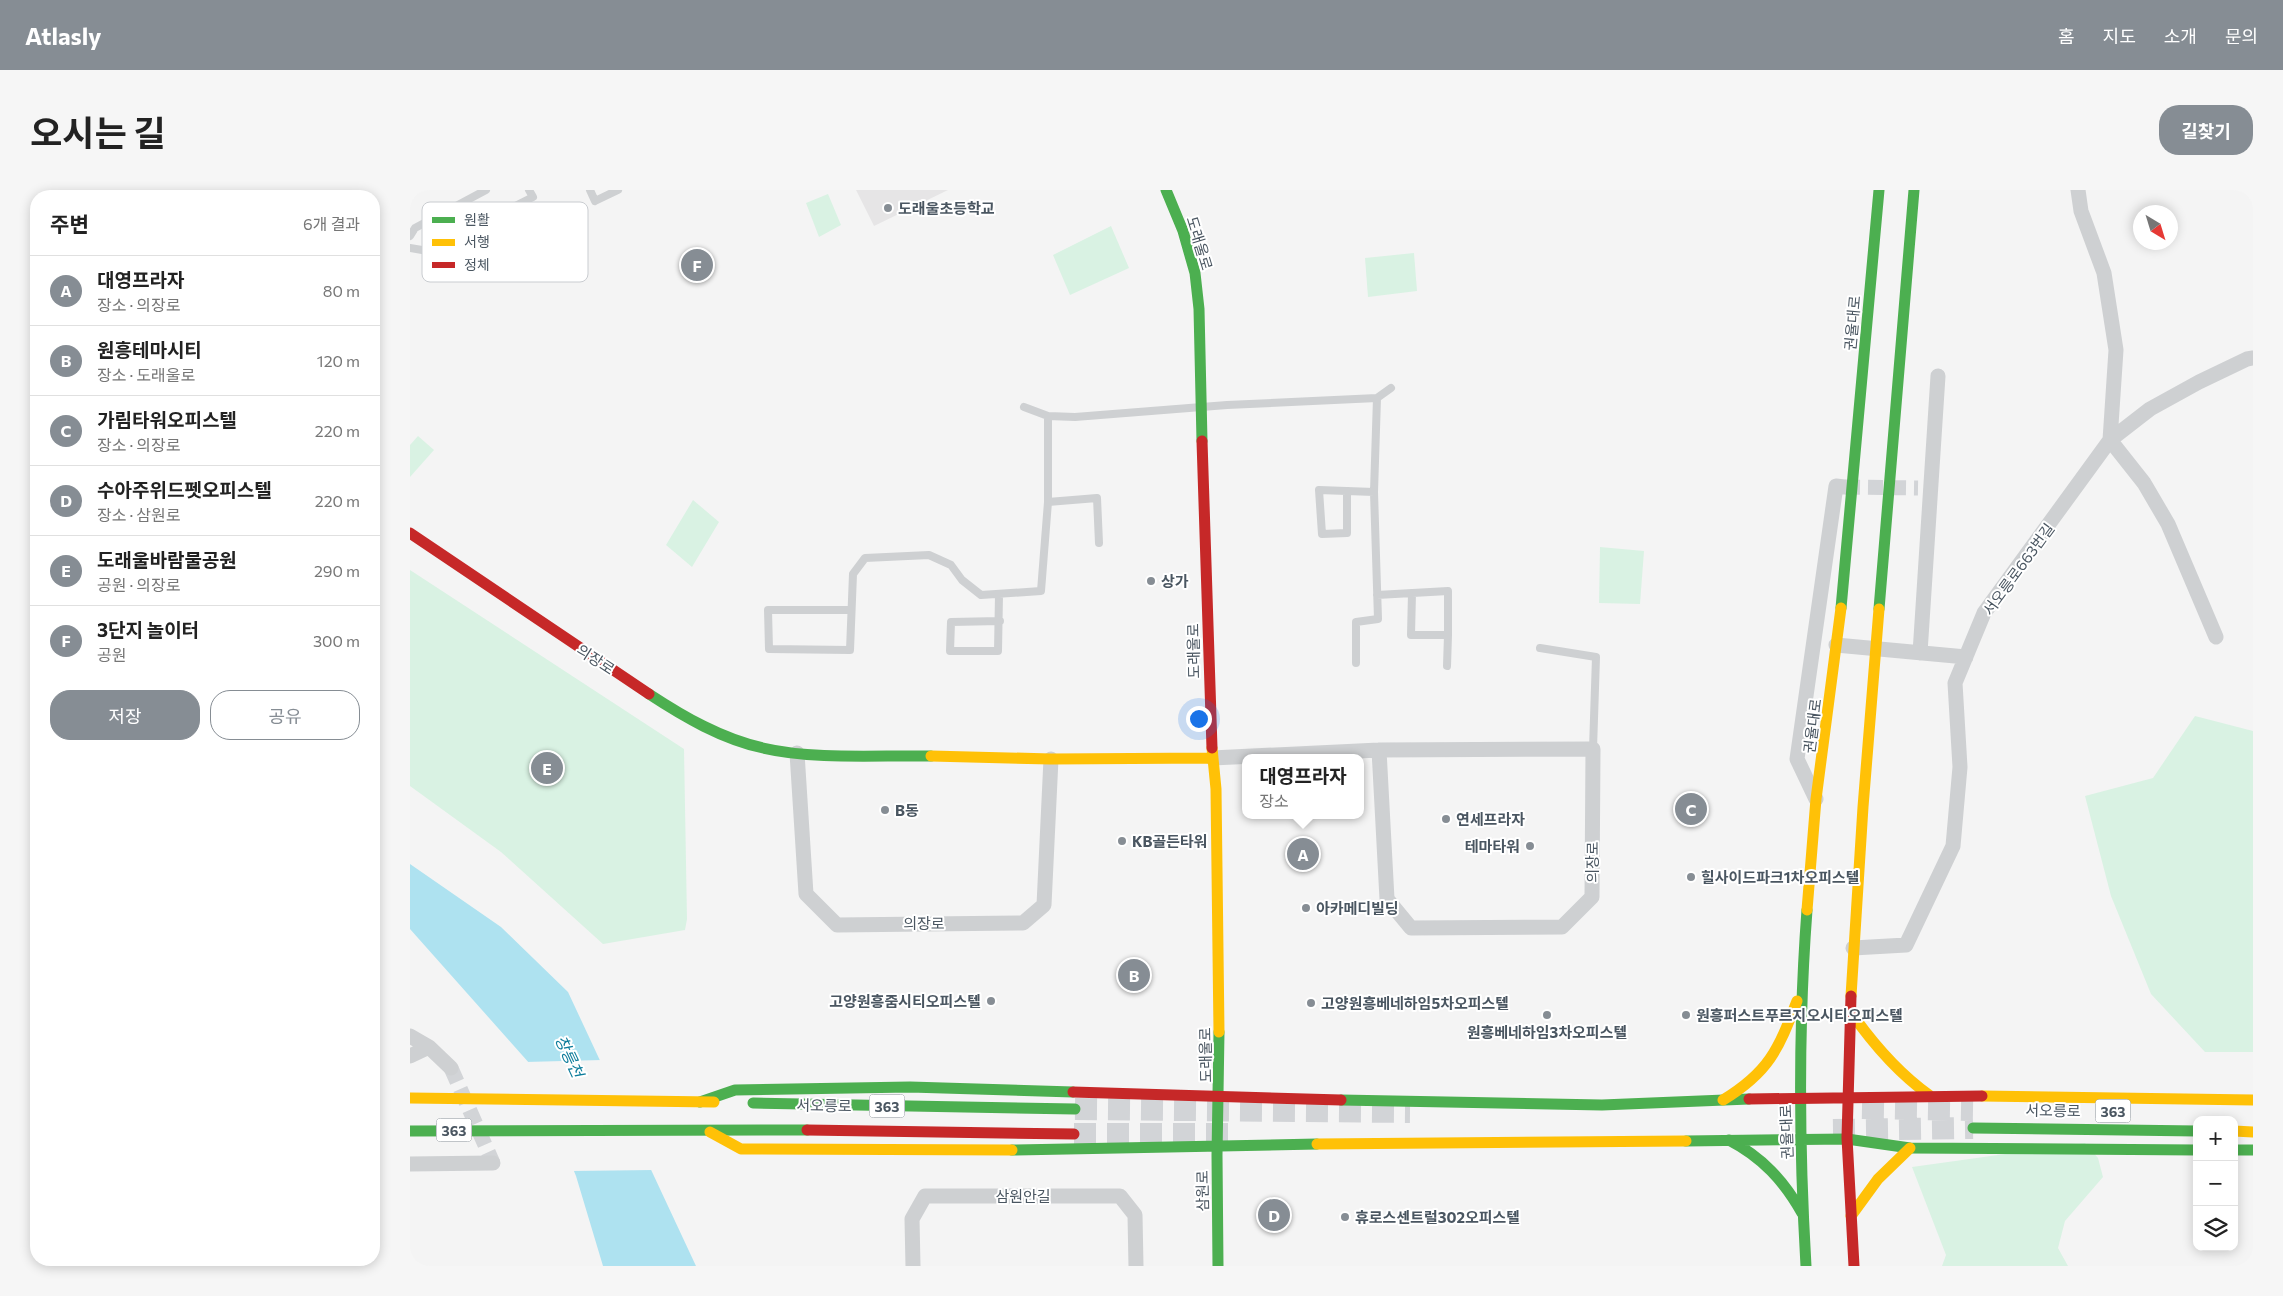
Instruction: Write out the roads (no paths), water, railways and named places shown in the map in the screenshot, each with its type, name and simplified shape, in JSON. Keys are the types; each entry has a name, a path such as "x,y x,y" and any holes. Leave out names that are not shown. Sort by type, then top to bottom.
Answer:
{"main road":[{"name":"도래울로","path":"1166,190 1183,231 1196,273 1202,407 1212,758 1216,789 1219,1116"},
{"name":"권율대로","path":"1806,1266 1800,1098 1810,862 1841,608 1879,190"},
{"path":"1854,1266 1847,1139 1853,948 1914,190"},
{"name":"의장로","path":"410,533 498,594 668,706 717,733 763,748 797,753 1051,759 1212,758"},
{"path":"1721,1101 1742,1089 1768,1066 1782,1042 1804,984"},
{"path":"1850,1011 1886,1060 1906,1079 1929,1095"},
{"path":"696,1102 736,1090 890,1087 1220,1097 1602,1105 1929,1095 2253,1100"},
{"name":"363","path":"410,1098 696,1102"},
{"name":"서오릉로","path":"696,1102 1075,1109"},
{"name":"삼원로","path":"1218,1266 1219,1116"},
{"name":"서오릉로","path":"1974,1128 2193,1131"},
{"name":"서오릉로","path":"706,1132 884,1130 1074,1134"},
{"name":"363","path":"410,1131 706,1132"},
{"path":"2238,1131 2253,1132"},
{"path":"706,1132 741,1149 1088,1150 1847,1139 1910,1148 2193,1150"},
{"path":"1728,1140 1743,1147 1769,1167 1793,1196 1803,1213"},
{"path":"1851,1216 1859,1203 1884,1173 1910,1148"},
{"path":"2238,1150 2253,1150"}],"street":[{"path":"2078,190 2081,211 2104,273 2116,350 2110,440 2144,483 2168,524 2216,637"},
{"name":"서오릉로663번길","path":"1853,948 1906,944 1953,846 1960,767 1955,683 1984,613 2110,440 2150,409 2199,382 2247,359 2253,358"},
{"path":"1920,652 1925,488 1938,376"},
{"path":"1817,803 1798,759 1836,486 1844,487"},
{"path":"1836,645 1966,657"},
{"name":"의장로","path":"1296,754 1379,750 1593,749 1592,897 1562,926 1411,928 1387,899 1379,750"},
{"name":"의장로","path":"797,753 806,894 837,925 1022,923 1044,905 1051,759"},
{"name":"의장로","path":"1212,758 1242,757"},
{"path":"410,1036 429,1047 451,1068"},
{"path":"410,1056 429,1047"},
{"path":"410,1164 493,1163"},
{"name":"삼원안길","path":"913,1266 912,1219 925,1196 1120,1196 1135,1215 1136,1266"}],"lane":[{"path":"464,202 486,190"},
{"path":"523,202 533,197 529,190"},
{"path":"590,190 595,201 618,190"},
{"path":"410,236 415,228 422,224"},
{"path":"1024,406 1048,416 1076,417 1202,407 1377,398 1392,388"},
{"path":"1356,663 1356,622 1378,619 1374,492 1377,398"},
{"path":"850,610 768,610 769,649 850,650 850,610 853,574 865,558 929,555 950,565 962,580 981,596 1041,591 1048,502 1048,416"},
{"path":"1347,491 1347,533 1322,534 1319,490 1347,491 1374,492"},
{"path":"1048,502 1097,498 1099,543"},
{"path":"1377,595 1448,591 1447,666"},
{"path":"1412,593 1411,635 1448,635"},
{"path":"999,595 1000,621 998,652 950,652 951,622 1000,621"},
{"path":"1540,648 1596,657 1593,749"}],"water":[{"name":"창릉천","path":"410,864 501,927 568,992 696,1266 603,1266 576,1176 530,1064 410,929"}],"tunnel":[{"path":"1845,487 1918,488"},
{"path":"451,1068 493,1163"},
{"path":"1862,1108 1973,1110"},
{"path":"1075,1109 1410,1112"},
{"path":"1833,1130 1973,1128"},
{"path":"1074,1134 1238,1134"}],"place":[{"name":"도래울초등학교","path":"888,208"},
{"name":"3단지 놀이터","path":"697,265"},
{"name":"상가","path":"1151,581"},
{"name":"도래울바람물공원","path":"547,768"},
{"name":"가림타워오피스텔","path":"1691,809"},
{"name":"B동","path":"885,810"},
{"name":"연세프라자","path":"1446,819"},
{"name":"KB골든타워","path":"1122,841"},
{"name":"테마타워","path":"1530,846"},
{"name":"대영프라자","path":"1303,854"},
{"name":"힐사이드파크1차오피스텔","path":"1691,877"},
{"name":"아카메디빌딩","path":"1306,908"},
{"name":"원흥테마시티","path":"1134,975"},
{"name":"고양원흥줌시티오피스텔","path":"991,1001"},
{"name":"고양원흥베네하임5차오피스텔","path":"1311,1003"},
{"name":"원흥베네하임3차오피스텔","path":"1547,1015"},
{"name":"원흥퍼스트푸르지오시티오피스텔","path":"1686,1015"},
{"name":"수아주위드펫오피스텔","path":"1274,1215"},
{"name":"휴로스센트럴302오피스텔","path":"1345,1217"}]}
